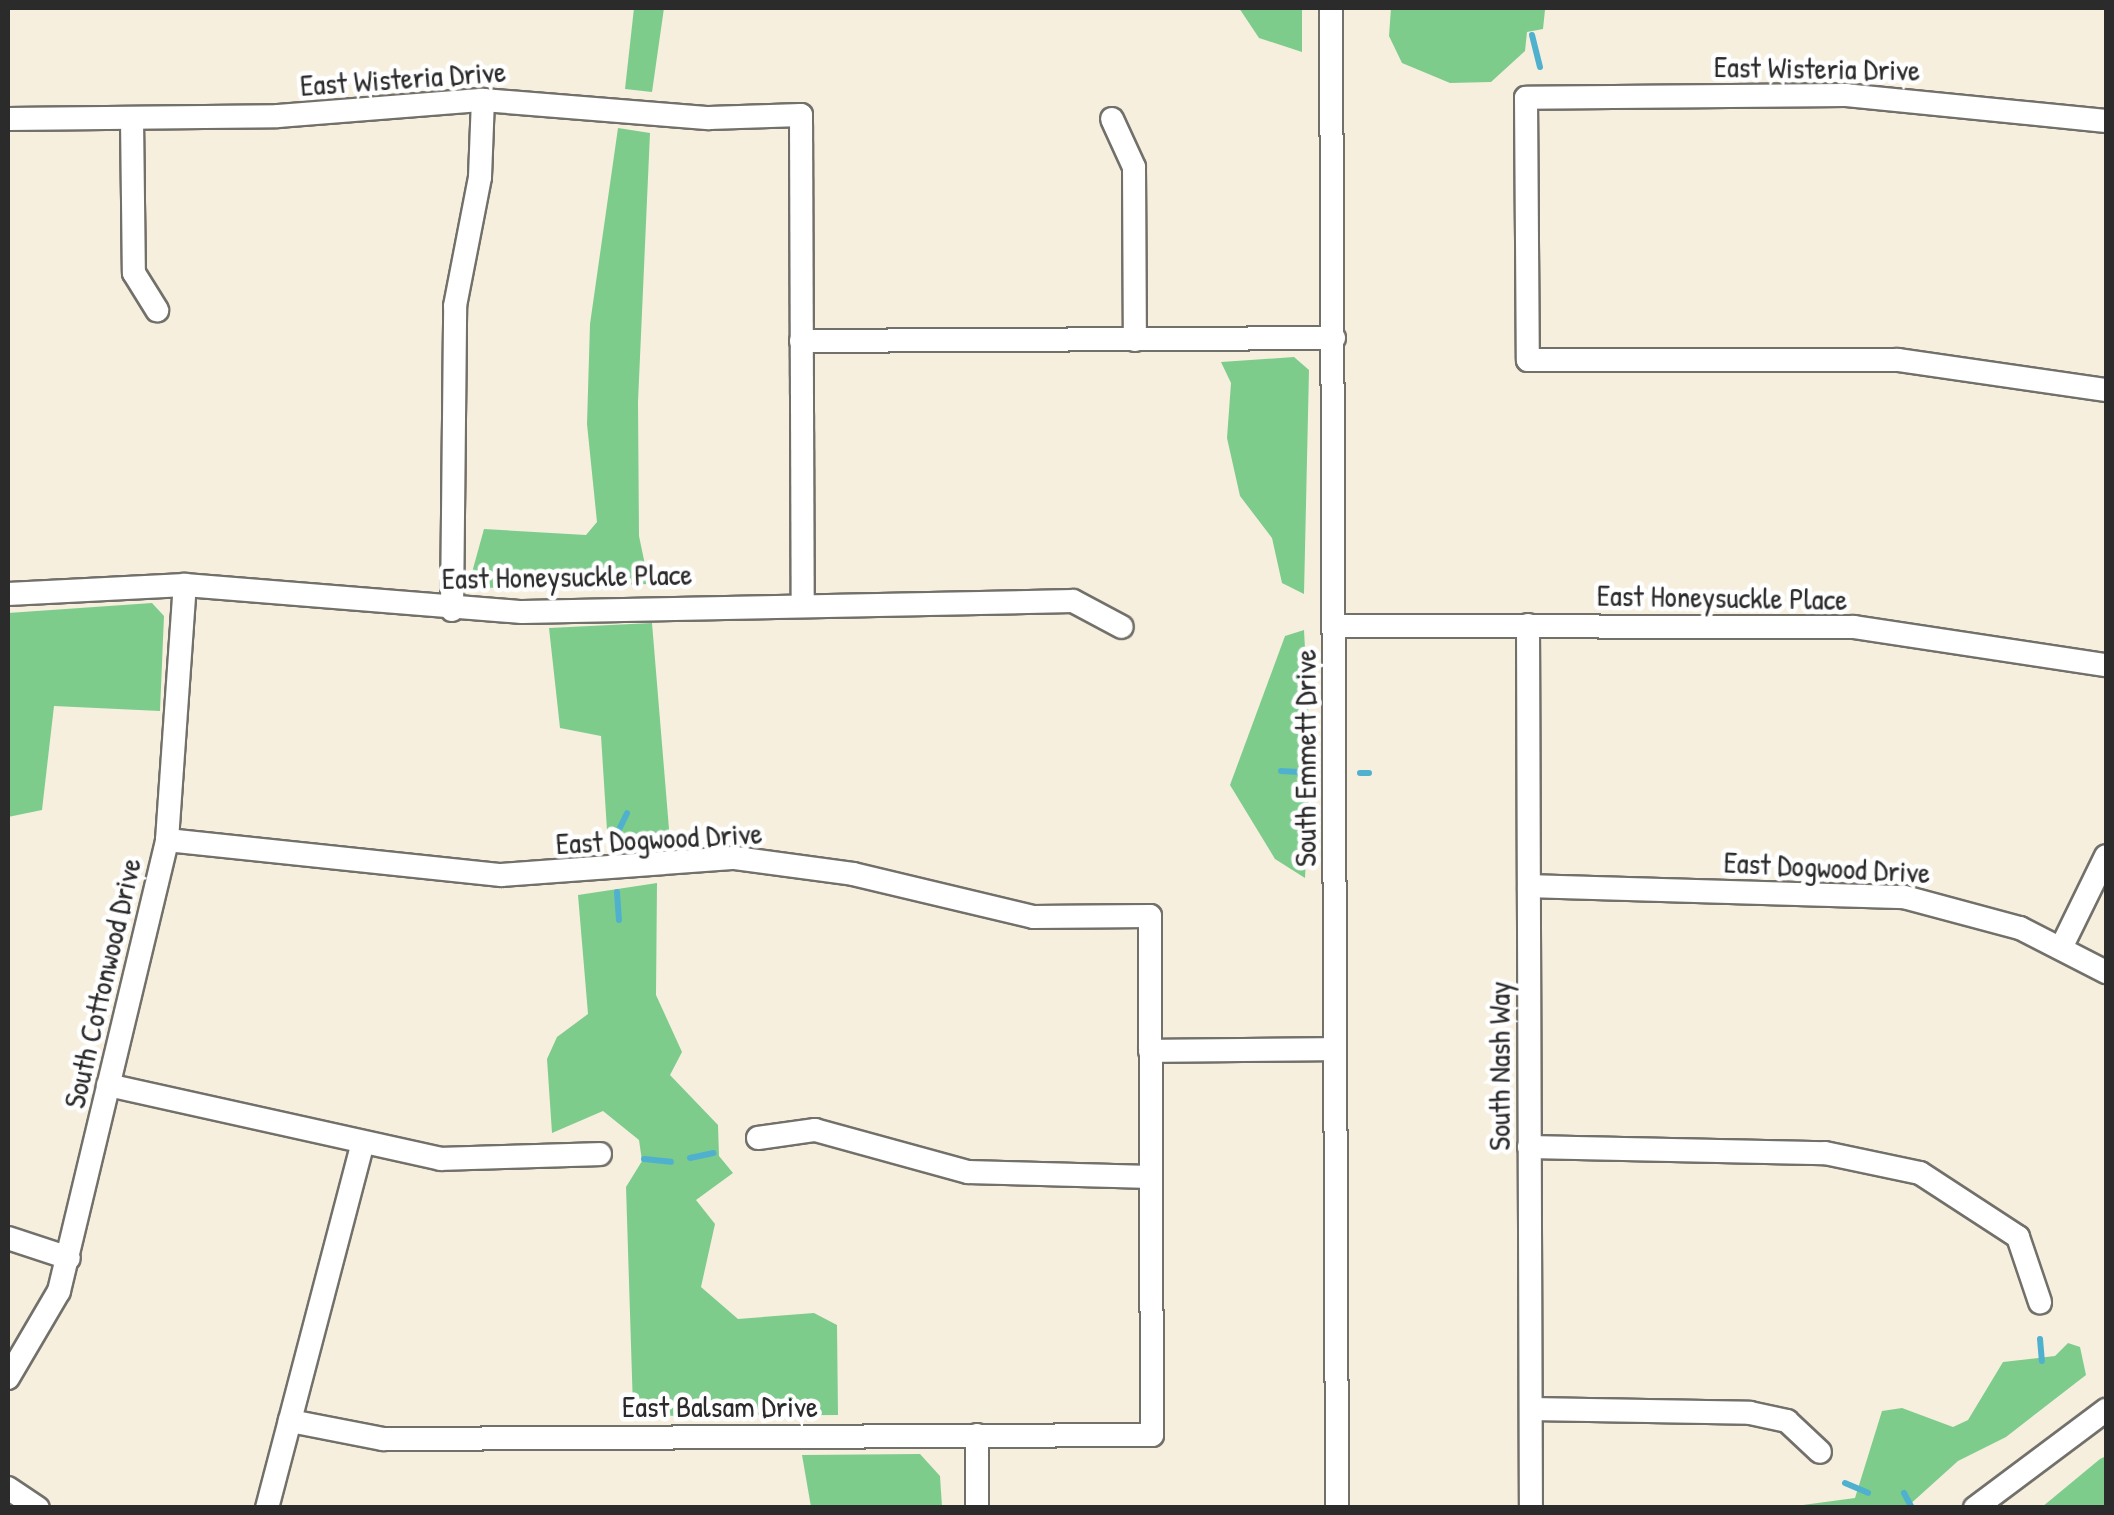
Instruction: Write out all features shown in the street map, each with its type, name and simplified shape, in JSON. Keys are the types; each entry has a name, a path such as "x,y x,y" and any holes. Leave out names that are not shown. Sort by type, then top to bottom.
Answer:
{"street":[{"name":"South Emmett Drive","path":"1331,8 1337,1508"},
{"name":"East Wisteria Drive","path":"2106,121 1846,95 1526,98 1528,360 1898,360 2106,390"},
{"path":"452,610 455,306 480,177 483,100"},
{"name":"East Wisteria Drive","path":"8,118 132,119 483,100 709,118 801,115 801,341"},
{"path":"1112,118 1134,167 1135,340"},
{"path":"132,119 134,273 157,310"},
{"path":"803,602 801,341 1334,338"},
{"name":"East Honeysuckle Place","path":"8,594 185,585 452,610 1073,600 1122,627"},
{"name":"South Cottonwood Drive","path":"8,1378 43,1326 68,1258 167,840 185,585"},
{"name":"South Nash Way","path":"1528,625 1531,1508"},
{"name":"East Honeysuckle Place","path":"1334,626 1854,628 2106,665"},
{"name":"East Dogwood Drive","path":"167,840 502,875 735,858 854,874 1033,917 1150,916 1150,1051"},
{"path":"2062,946 2106,856"},
{"name":"East Dogwood Drive","path":"1529,886 1904,896 2062,946 2106,972"},
{"path":"758,1138 815,1130 968,1172 1151,1178 1150,1051 1336,1048"},
{"path":"108,1085 362,1145 441,1159 600,1154"},
{"path":"266,1508 362,1145"},
{"path":"1529,1147 1825,1153 1920,1173 2018,1237 2040,1302"},
{"name":"East Balsam Drive","path":"290,1421 382,1439 1152,1436 1151,1178"},
{"path":"8,1238 68,1258"},
{"path":"1530,1410 1750,1414 1787,1421 1820,1452"},
{"path":"1975,1508 2106,1410"},
{"path":"977,1435 977,1508"},
{"path":"8,1488 38,1508"}],"green space":[{"path":"634,8 664,8 652,92 625,89"},
{"path":"1239,8 1302,8 1302,52 1259,38"},
{"path":"1391,8 1545,10 1543,29 1527,32 1525,51 1491,82 1450,83 1402,63 1389,36"},
{"path":"618,128 650,133 638,402 639,536 649,584 482,588 471,576 484,529 586,535 597,522 587,424 590,324"},
{"path":"1294,357 1309,370 1304,594 1282,583 1272,538 1240,496 1227,438 1231,383 1221,362"},
{"path":"152,603 164,616 160,711 54,706 42,810 8,817 8,613"},
{"path":"652,623 670,841 608,846 601,736 560,728 549,628"},
{"path":"1304,630 1311,763 1305,878 1275,859 1230,785 1285,636"},
{"path":"657,883 656,995 682,1052 670,1075 718,1125 719,1156 733,1173 696,1200 715,1224 701,1287 738,1319 814,1313 837,1325 838,1415 637,1416 633,1408 626,1187 642,1161 639,1140 603,1111 552,1133 547,1059 557,1037 588,1014 578,895"},
{"path":"2068,1343 2080,1347 2086,1375 2006,1437 1958,1461 1907,1507 1788,1507 1855,1498 1882,1411 1902,1408 1953,1427 1968,1420 2003,1362 2055,1356"},
{"path":"920,1454 940,1476 942,1507 811,1507 802,1455"},
{"path":"2106,1456 2106,1507 2042,1507 2100,1459"}],"waterway":[{"path":"1532,35 1540,67"},
{"path":"1281,771 1303,772"},
{"path":"1360,773 1369,773"},
{"path":"613,842 627,813"},
{"path":"617,892 619,920"},
{"path":"690,1158 713,1153"},
{"path":"644,1159 671,1162"},
{"path":"2040,1339 2042,1361"},
{"path":"1845,1483 1868,1493"},
{"path":"1904,1493 1912,1508"}]}
